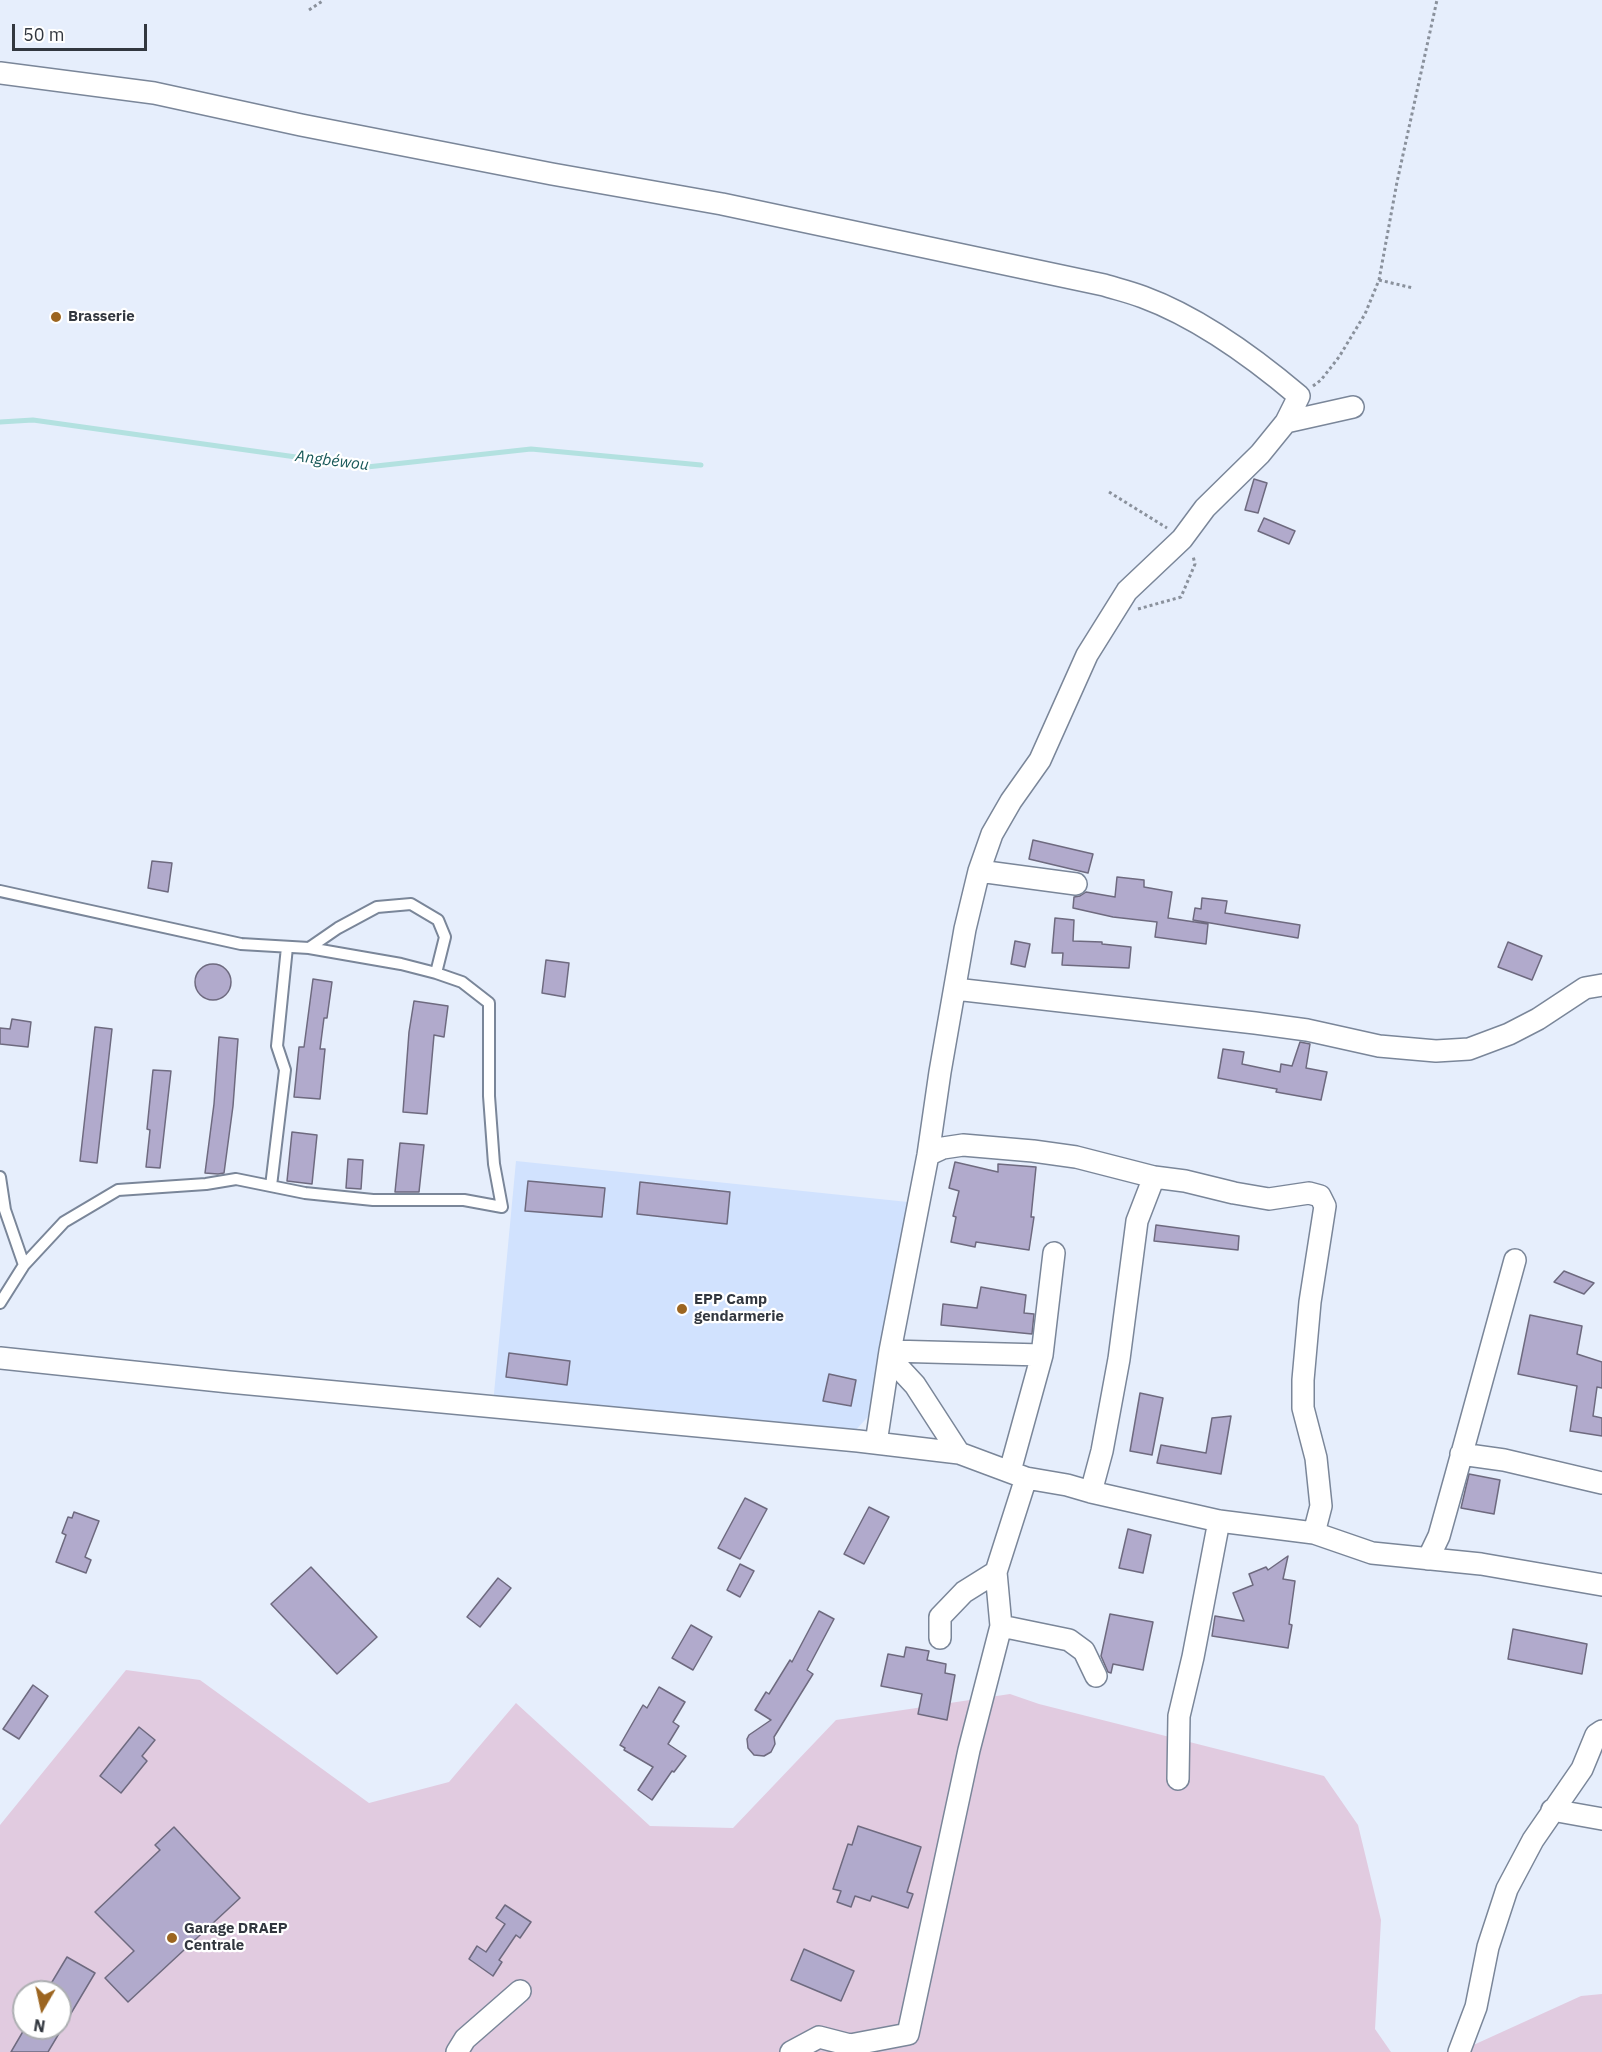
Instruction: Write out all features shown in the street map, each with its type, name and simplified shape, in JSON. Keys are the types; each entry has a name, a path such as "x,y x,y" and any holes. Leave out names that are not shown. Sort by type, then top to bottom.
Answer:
{"street":[{"path":"0,73 154,93 301,125 541,172 722,204 1104,285 1144,297 1192,320 1273,373 1299,396 1286,422 1260,454 1205,508 1182,539 1126,591 1087,655 1040,760 1011,801 992,834 979,871 965,928 928,1155 890,1354 876,1443"},
{"path":"1286,422 1353,407"},
{"path":"979,871 1077,884"},
{"path":"955,989 1307,1030 1378,1046 1436,1051 1469,1049 1509,1034 1539,1019 1585,988 1602,985"},
{"path":"928,1155 943,1148 963,1145 1033,1151 1076,1157 1154,1177 1185,1181 1269,1199 1309,1193 1320,1196 1325,1206 1324,1217 1310,1302 1303,1380 1303,1408 1316,1458 1321,1506 1314,1533"},
{"path":"1091,1492 1102,1451 1119,1359 1137,1221 1154,1177"},
{"path":"791,2052 819,2037 850,2045 908,2034 969,1750 1001,1626 996,1572 1042,1355 1054,1253"},
{"path":"1428,1559 1439,1536 1515,1260"},
{"path":"890,1354 1042,1355"},
{"path":"890,1354 915,1385 959,1454"},
{"path":"0,1358 876,1443 959,1454 1018,1474 1091,1492 1219,1521 1314,1533 1372,1553 1481,1564 1602,1585"},
{"path":"1461,1454 1504,1460 1602,1484"},
{"path":"1178,1779 1179,1716 1193,1657 1219,1521"},
{"path":"940,1638 940,1617 964,1592 996,1572"},
{"path":"1001,1626 1069,1640 1084,1651 1096,1676"},
{"path":"1459,2052 1476,2007 1488,1947 1507,1889 1552,1810 1582,1769 1600,1728"},
{"path":"1552,1810 1602,1819"},
{"path":"457,2052 465,2039 520,1991"}],"lane":[{"path":"0,891 241,944 309,948 401,964 462,982 489,1003 489,1096 494,1164 502,1207 464,1200 373,1200 305,1193 236,1179 206,1185 118,1190 63,1222 24,1265 0,1303"},
{"path":"309,948 377,907 411,904 438,920 445,937 436,973"},
{"path":"271,1186 285,1070 277,1046 287,947"},
{"path":"0,1177 5,1210 24,1265"}],"path":[{"path":"309,10 324,0"},
{"path":"1321,380 1339,357 1365,314 1379,280 1397,182 1437,0"},
{"path":"1379,280 1413,288"}],"shaded area":[{"path":"516,1161 908,1202 875,1409 854,1432 493,1404"},
{"path":"126,1670 200,1680 369,1803 449,1782 516,1703 650,1826 733,1828 836,1720 1010,1694 1039,1704 1324,1776 1358,1825 1381,1920 1375,2029 1391,2052 0,2052 0,1825"},
{"path":"1602,1994 1602,2052 1458,2052 1581,1996"}],"building":[{"path":"1254,479 1267,483 1258,513 1245,510"},
{"path":"1264,518 1295,531 1289,544 1258,531"},
{"path":"1033,840 1093,854 1088,873 1029,859"},
{"path":"152,861 172,863 168,892 148,888"},
{"path":"1117,877 1144,880 1144,887 1172,892 1168,918 1208,924 1206,944 1155,937 1157,922 1113,917 1073,908 1074,897 1086,892 1115,897"},
{"path":"1202,898 1227,901 1225,913 1300,925 1298,938 1193,920 1195,908 1201,909"},
{"path":"1055,918 1074,920 1073,941 1102,942 1102,944 1131,947 1129,968 1062,965 1063,953 1052,953"},
{"path":"1015,941 1030,944 1025,967 1011,964"},
{"path":"1508,942 1542,956 1532,980 1498,967"},
{"path":"546,960 569,963 565,997 542,993"},
{"path":"213,964 226,969 231,982 226,995 213,1000 200,995 195,982 200,969"},
{"path":"313,979 332,982 320,1049 325,1049 320,1099 294,1097 299,1047 304,1047"},
{"path":"414,1001 448,1006 444,1037 434,1035 427,1114 403,1112 409,1032"},
{"path":"12,1019 31,1022 28,1047 0,1044 0,1028 10,1029"},
{"path":"95,1027 112,1029 97,1163 80,1161"},
{"path":"219,1037 238,1039 233,1106 224,1173 218,1174 205,1173 214,1104"},
{"path":"1300,1042 1310,1044 1306,1068 1327,1072 1321,1100 1218,1078 1223,1049 1244,1052 1242,1064 1280,1072 1281,1064 1292,1066"},
{"path":"153,1070 171,1071 160,1168 146,1167"},
{"path":"292,1132 317,1135 312,1184 287,1181"},
{"path":"400,1143 424,1145 419,1192 395,1192"},
{"path":"348,1159 363,1160 361,1189 346,1188"},
{"path":"955,1162 998,1172 998,1164 1036,1167 1031,1217 1034,1217 1029,1250 976,1242 975,1247 951,1242 956,1217 953,1216 959,1191 949,1188"},
{"path":"528,1181 605,1188 602,1217 525,1211"},
{"path":"640,1182 730,1192 727,1224 637,1214"},
{"path":"1156,1225 1239,1236 1238,1250 1154,1241"},
{"path":"1564,1271 1594,1283 1584,1294 1554,1282"},
{"path":"981,1287 1026,1295 1024,1313 1034,1314 1032,1334 941,1325 943,1304 977,1308"},
{"path":"1530,1315 1582,1326 1577,1354 1602,1362 1602,1388 1597,1387 1593,1416 1602,1418 1602,1436 1570,1431 1577,1386 1518,1374"},
{"path":"509,1353 570,1361 567,1385 506,1377"},
{"path":"829,1374 856,1380 851,1406 823,1401"},
{"path":"1140,1393 1163,1398 1152,1455 1130,1451"},
{"path":"1231,1416 1221,1474 1157,1463 1161,1445 1206,1453 1212,1418"},
{"path":"1469,1474 1500,1480 1494,1514 1461,1508"},
{"path":"745,1498 767,1509 740,1559 718,1548"},
{"path":"869,1507 889,1517 864,1564 844,1554"},
{"path":"74,1512 99,1521 85,1557 91,1560 86,1573 56,1562 66,1535 62,1533 68,1517 72,1518"},
{"path":"1128,1529 1151,1535 1143,1573 1119,1568"},
{"path":"1288,1556 1283,1579 1295,1581 1288,1648 1212,1636 1215,1616 1244,1621 1233,1593 1253,1585 1249,1574 1266,1567 1268,1570"},
{"path":"740,1564 754,1571 740,1597 727,1590"},
{"path":"311,1567 377,1637 337,1674 271,1604"},
{"path":"498,1578 511,1588 480,1627 467,1617"},
{"path":"819,1611 834,1619 807,1670 813,1674 774,1737 775,1744 771,1752 764,1756 754,1755 748,1748 747,1739 749,1735 771,1720 755,1710 766,1692 769,1694 790,1660 792,1662"},
{"path":"1110,1614 1153,1622 1143,1670 1113,1664 1111,1673 1108,1672 1101,1656"},
{"path":"691,1625 712,1637 693,1670 672,1658"},
{"path":"1513,1629 1587,1644 1582,1674 1508,1659"},
{"path":"906,1647 929,1651 927,1660 946,1664 945,1673 955,1675 947,1720 918,1714 922,1694 881,1686 888,1654 904,1657"},
{"path":"33,1685 48,1696 19,1739 3,1729"},
{"path":"659,1687 685,1702 673,1722 679,1726 668,1744 686,1756 674,1772 672,1771 652,1800 638,1790 653,1767 624,1750 625,1748 620,1745 643,1705 647,1708"},
{"path":"139,1727 155,1740 142,1756 147,1761 121,1793 100,1776"},
{"path":"858,1826 921,1847 907,1892 913,1894 908,1908 872,1896 870,1901 855,1896 851,1907 837,1902 841,1891 833,1889 848,1844 852,1845"},
{"path":"174,1827 240,1898 128,2002 105,1978 134,1951 95,1912 160,1850 155,1845"},
{"path":"505,1905 531,1922 520,1938 516,1935 499,1960 502,1962 493,1976 469,1959 477,1946 486,1952 505,1924 496,1918"},
{"path":"804,1949 854,1971 841,2001 791,1980"},
{"path":"67,1957 95,1973 72,2012 72,1980 53,1980"},
{"path":"18,2040 55,2040 48,2052 11,2052"}],"waterway":[{"name":"Angbéwou","path":"0,422 33,420 367,467 531,449 701,465"}],"place":[{"name":"Brasserie","path":"56,317"},
{"name":"EPP Camp gendarmerie","path":"682,1309"},
{"name":"Garage DRAEP Centrale","path":"172,1938"}]}
